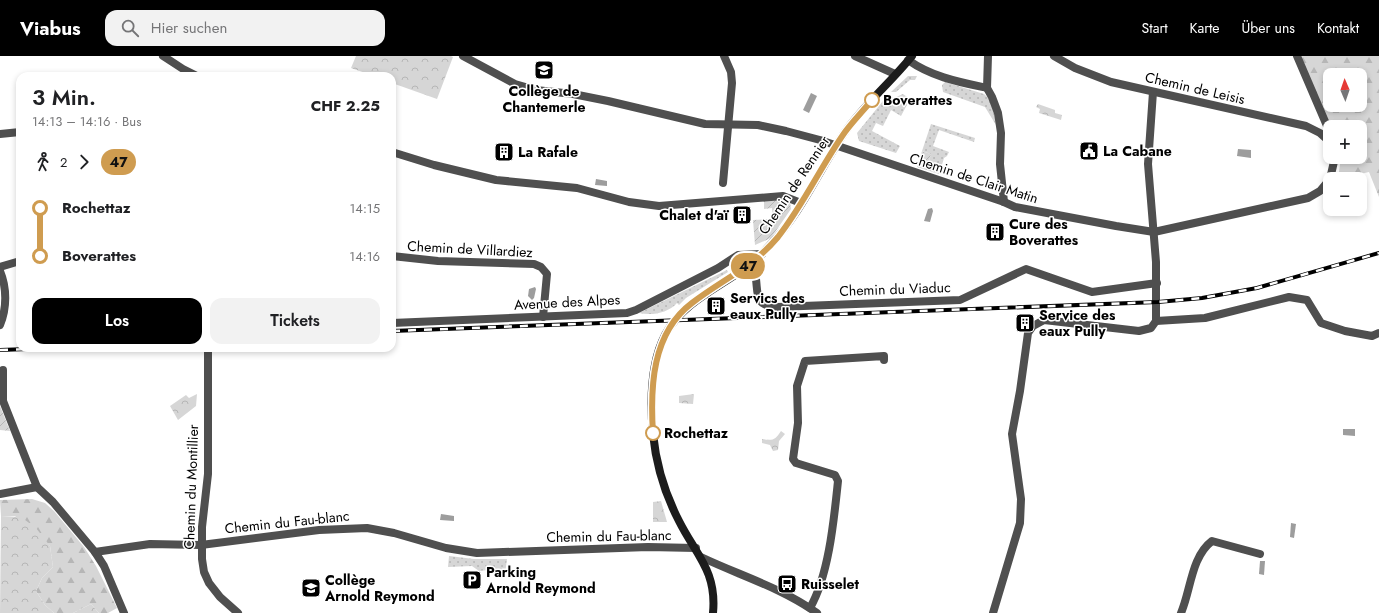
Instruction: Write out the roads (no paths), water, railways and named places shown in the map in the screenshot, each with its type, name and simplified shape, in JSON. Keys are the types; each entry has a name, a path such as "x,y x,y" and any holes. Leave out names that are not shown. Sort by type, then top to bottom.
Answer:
{"street":[{"path":"164,56 190,72"},
{"name":"Chemin de Clair Matin","path":"463,56 515,84 536,90 573,94 608,101 686,121 728,126 758,125 779,129 836,146 1016,207 1052,215 1154,232"},
{"path":"723,183 732,82 731,72 724,56"},
{"path":"855,56 895,74"},
{"path":"988,56 987,88 992,97 1000,127 1000,164 1004,202"},
{"name":"Chemin de Leisis","path":"1054,56 1086,74 1111,82 1306,126 1323,136"},
{"path":"1297,56 1324,120"},
{"path":"910,58 928,72 942,78 987,88"},
{"name":"Chemin de Rennier","path":"713,613 714,602 711,579 701,557 679,522 671,504 655,453 652,416 654,372 659,351 666,334 684,310 692,303 743,270 762,254 782,232 853,121 910,58"},
{"path":"993,613 1020,523 1021,499 1012,434 1028,333 1033,326 1044,320 1139,331 1151,328 1157,319 1154,232 1148,164 1153,92"},
{"path":"0,134 16,132"},
{"path":"396,153 441,167 496,180 578,188 642,205 659,206 783,196 801,203"},
{"path":"1154,232 1308,198 1320,191 1323,187"},
{"name":"Avenue des Alpes","path":"396,323 617,314 636,310 738,255 762,254"},
{"name":"Chemin de Villardiez","path":"396,256 438,261 534,264 542,267 547,274 543,317"},
{"path":"731,260 736,262 743,270"},
{"path":"0,267 16,262"},
{"name":"Chemin du Viaduc","path":"750,264 756,278 757,297 767,307 960,300 1026,269 1092,292 1157,285"},
{"path":"0,271 4,282 5,305 4,315 0,325"},
{"path":"1157,319 1205,318 1289,297 1307,300 1320,323 1345,331 1372,336 1379,333"},
{"name":"Chemin du Montillier","path":"208,352 208,474 201,544 204,572 209,583 220,597 238,613"},
{"path":"701,557 767,584 793,597 813,611 826,562 835,510 838,481 835,475 796,463 793,459 798,423 798,386 801,374 805,361 884,356 884,360"},
{"path":"3,370 3,401 37,486 53,502 95,552 104,566 124,613"},
{"path":"0,494 37,486"},
{"name":"Chemin du Fau-blanc","path":"95,552 150,544 201,544 320,530 367,528 394,533 442,547 477,553 648,547 696,548"},
{"path":"1181,613 1200,555 1206,546 1212,542 1260,554"}],"railway":[{"path":"396,331 1158,302 1202,298 1257,288 1379,253"},
{"path":"0,350 16,349"}],"place":[{"name":"Collège de Chantemerle","path":"544,70"},
{"name":"Boverattes","path":"872,100"},
{"name":"La Cabane","path":"1089,151"},
{"name":"La Rafale","path":"504,152"},
{"name":"Chalet d'aï","path":"742,215"},
{"name":"Cure des Boverattes","path":"995,232"},
{"name":"Servics des eaux Pully","path":"716,306"},
{"name":"Service des eaux Pully","path":"1025,323"},
{"name":"Rochettaz","path":"653,433"},
{"name":"Parking Arnold Reymond","path":"472,580"},
{"name":"Ruisselet","path":"787,584"},
{"name":"Collège Arnold Reymond","path":"311,588"}]}
